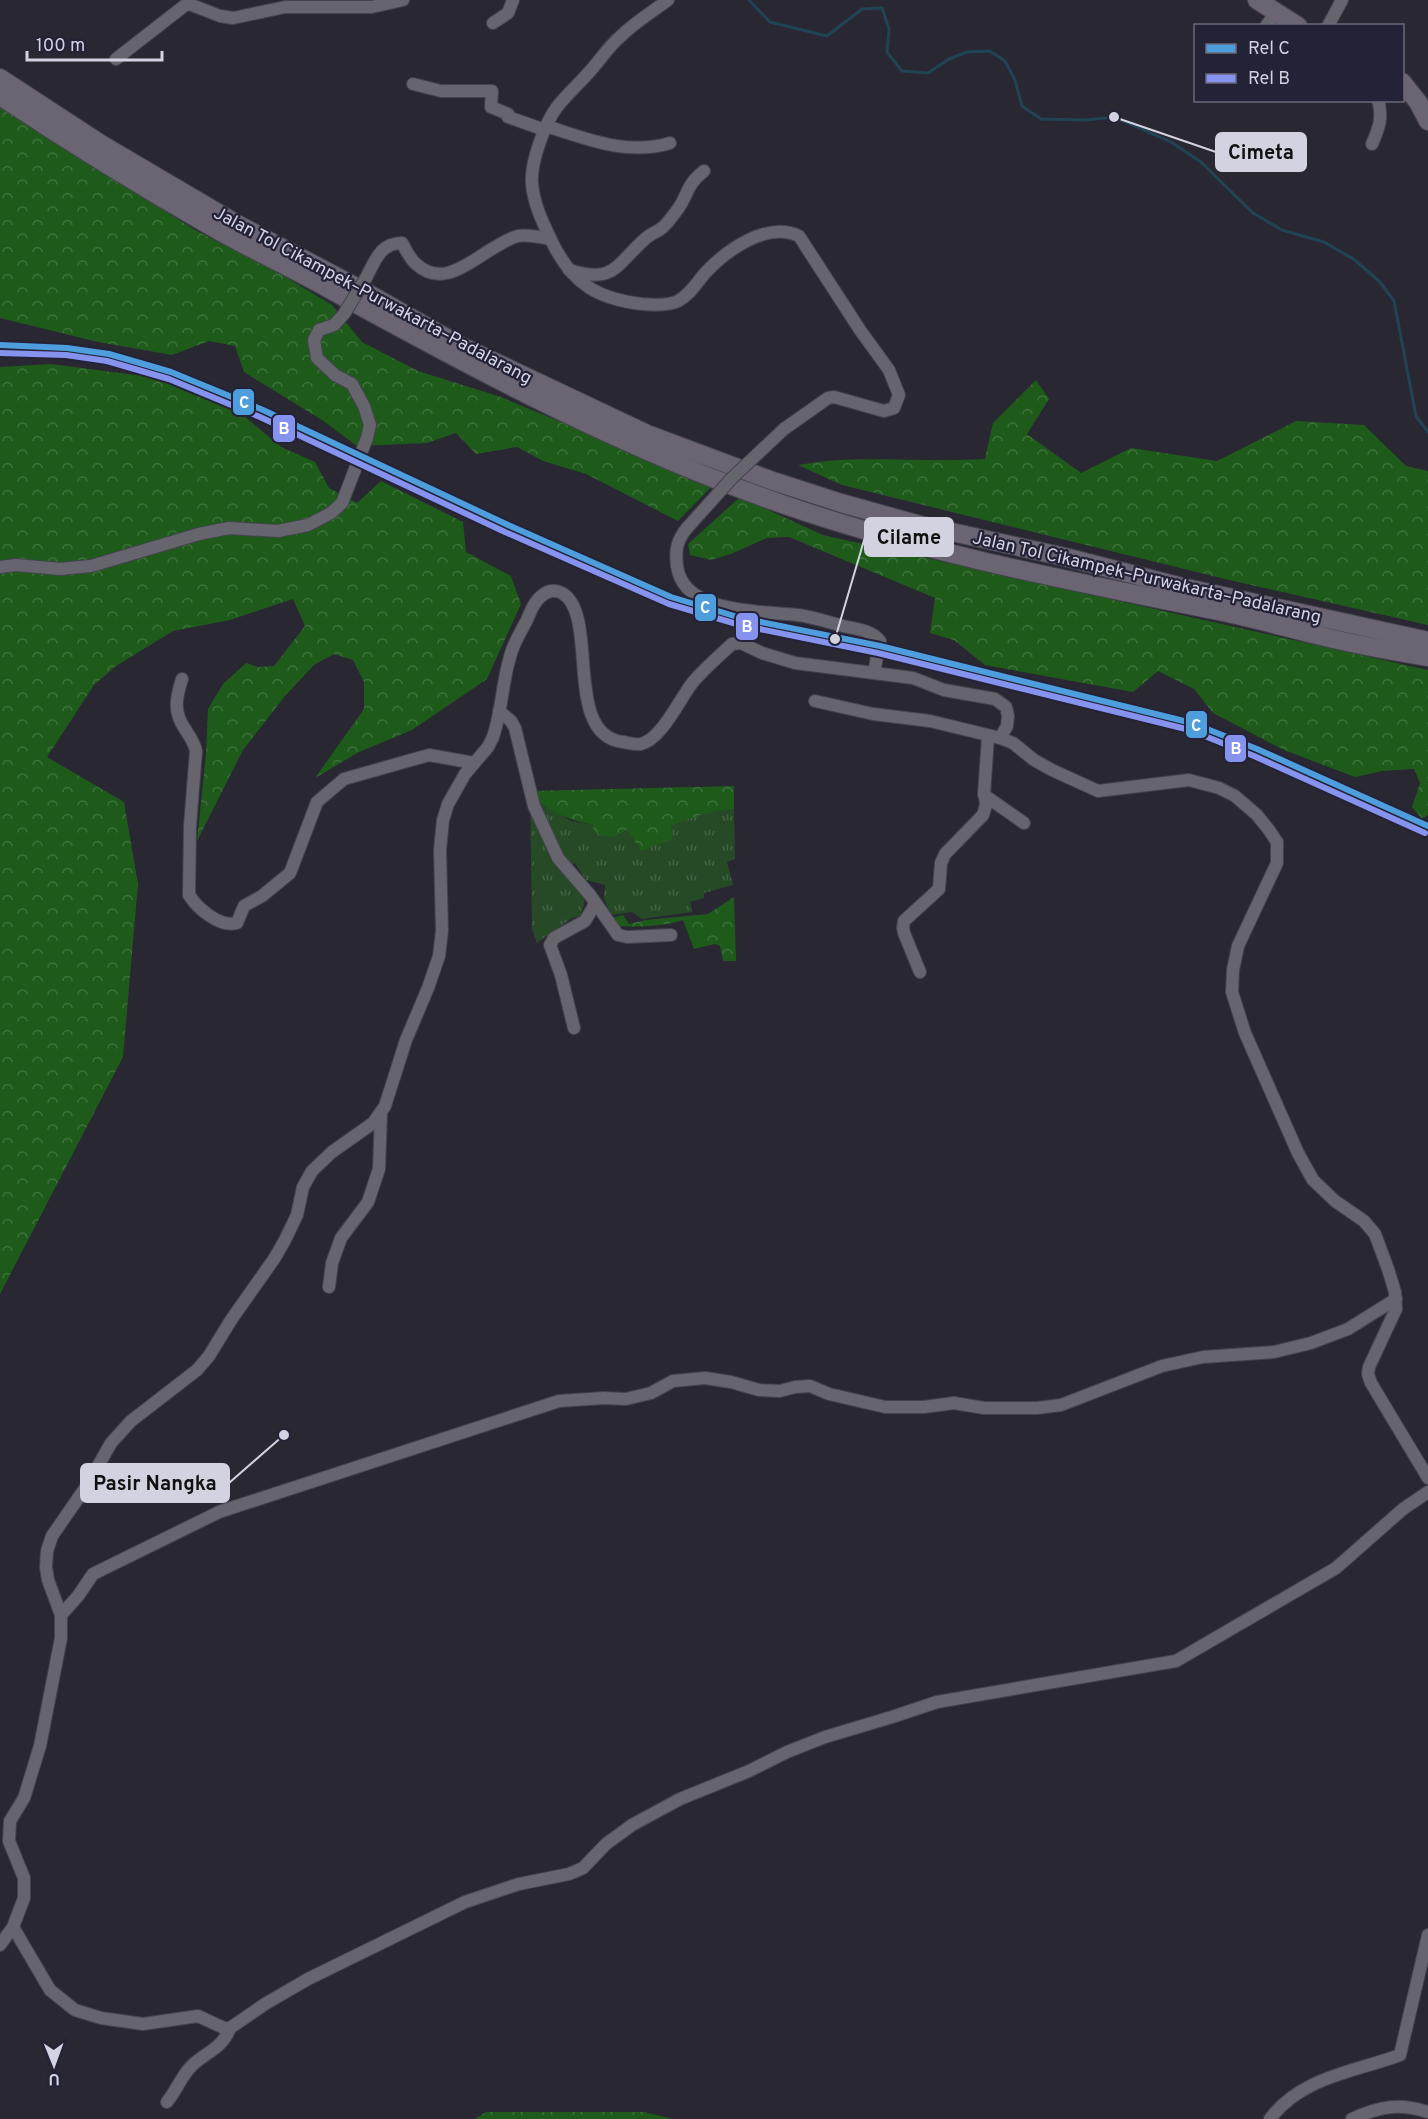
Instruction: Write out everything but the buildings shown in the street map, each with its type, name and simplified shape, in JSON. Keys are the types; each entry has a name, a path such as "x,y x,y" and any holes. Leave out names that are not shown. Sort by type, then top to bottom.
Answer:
{"highway":[{"path":"1257,0 1271,19 1290,24"},
{"name":"Jalan Tol Cikampek–Purwakarta–Padalarang","path":"0,78 100,144 237,224 362,290 461,346 646,434 770,480 909,522 1065,557 1182,587 1428,641"},
{"path":"1404,84 1418,102 1428,121"},
{"name":"Jalan Tol Cikampek–Purwakarta–Padalarang","path":"0,96 192,215 423,342 585,423 746,491 796,509 912,544 1287,626 1365,646 1428,657"}],"street":[{"path":"116,59 189,4 220,16 233,18 285,7 372,7 403,0"},
{"path":"494,23 508,13 513,0"},
{"path":"668,0 621,35 557,107 545,128 533,168 531,182 539,213 567,269 579,282 614,300 644,304 669,304 690,292 720,259 751,240 785,232 799,236 889,370 899,395 894,408 884,411 834,397 828,398 784,429 732,478 679,538 676,545 678,573 681,581 697,597 746,610 801,616 868,632 878,638 880,646 874,673"},
{"path":"1329,24 1342,0"},
{"path":"413,84 441,91 492,91 491,107 508,114 508,117 616,148 657,147 670,143"},
{"path":"1372,144 1381,123 1382,112 1379,102"},
{"path":"567,269 597,275 618,268 646,238 662,229 681,204 686,190 704,171"},
{"path":"0,567 16,565 60,569 92,566 199,534 229,528 278,531 308,525 331,513 342,503 370,425 364,406 352,384 335,375 317,358 314,340 319,330 334,325 344,314 383,249 402,243 409,256 421,268 431,273 446,274 455,272 511,238 528,236 550,238"},
{"path":"0,1945 13,1927 22,1906 25,1883 21,1868 10,1848 10,1821 27,1791 40,1746 61,1638 61,1615 48,1580 46,1567 47,1551 52,1536 88,1484 111,1443 131,1421 197,1370 209,1356 285,1240 297,1215 303,1187 312,1171 332,1152 373,1123 385,1107 406,1040 437,965 442,931 440,850 443,820 448,804 474,763 488,747 496,728 510,655 536,602 542,595 552,591 561,593 567,597 574,610 590,714 608,738 618,742 638,744 650,740 662,728 693,682 735,643 741,643 762,653 795,663 913,678 944,690 1002,702 1008,716 1006,726 994,737 983,788 986,805 983,815 943,859 939,889 904,921 904,933 920,972"},
{"path":"182,679 176,696 176,711 196,751 190,826 189,895 201,909 229,924 237,923 244,906 262,896 290,873 317,802 344,779 429,755 474,763"},
{"path":"815,701 873,714 930,721 994,737 1012,743 1034,760 1098,791 1189,780 1219,788 1235,796 1257,815 1269,830 1277,843 1277,863 1238,946 1233,970 1232,992 1245,1033 1313,1180 1322,1190 1364,1221 1375,1234 1388,1269 1396,1299 1396,1309 1368,1374 1371,1383 1428,1478"},
{"path":"500,711 515,728 534,806 558,858 618,935 627,937 671,935"},
{"path":"985,797 1003,806 1024,823"},
{"path":"574,1028 561,975 550,945 554,938 585,921 595,904"},
{"path":"329,1287 332,1263 341,1238 368,1202 379,1169 381,1113"},
{"path":"61,1615 93,1574 219,1512 559,1401 626,1399 651,1393 673,1381 705,1378 759,1390 780,1391 810,1386 829,1394 885,1407 924,1407 954,1403 984,1408 1037,1408 1061,1405 1162,1366 1203,1357 1274,1352 1311,1343 1348,1329 1396,1299"},
{"path":"168,2102 189,2069 226,2039 231,2028 265,2004 308,1979 465,1902 519,1884 569,1874 583,1868 606,1844 632,1825 680,1799 825,1737 938,1702 1176,1661 1336,1568 1403,1509 1428,1492"},
{"path":"13,1927 50,1990 75,2010 101,2018 143,2024 198,2016 224,2028 231,2028"},
{"path":"1270,2119 1293,2095 1326,2077 1374,2065 1400,2055 1428,1935"},
{"path":"1352,2119 1383,2108 1407,2106 1428,2112"}],"green space":[{"path":"0,107 195,230 284,276 332,305 362,342 418,371 501,397 713,485 678,521 586,474 543,461 517,447 476,454 456,433 427,443 357,446 322,420 244,372 235,346 209,341 172,355 98,342 0,318"},
{"path":"51,364 158,378 230,404 281,447 315,462 329,488 357,503 381,481 463,522 466,552 511,576 521,604 487,679 412,730 359,752 315,778 364,709 364,682 353,660 334,654 314,665 285,696 243,750 197,841 208,709 223,684 246,663 258,667 274,666 305,626 293,599 230,620 173,631 116,666 94,685 47,757 124,802 138,884 123,1057 0,1294 0,367"},
{"path":"1036,380 1049,399 1027,434 1081,473 1131,448 1217,461 1296,421 1364,425 1406,466 1428,471 1428,625 1225,579 842,485 798,465 868,459 985,459 993,423"},
{"path":"740,497 823,535 1428,670 1428,815 1422,819 1412,807 1420,783 1414,769 1382,771 1355,777 1284,750 1213,713 1194,689 1158,671 1133,692 985,665 954,640 930,633 935,598 789,537 767,538 711,560 690,555 688,544"},
{"path":"734,786 734,809 702,814 671,826 672,839 641,851 627,830 614,836 594,832 593,825 566,817 550,809 530,791"},
{"path":"530,791 533,796 571,821 593,825 619,835 627,830 641,851 677,822 701,814 734,809 735,859 727,862 733,885 704,893 704,898 690,902 692,912 642,919 632,912 611,915 604,899 605,885 586,880 575,863 567,868 585,898 581,916 572,918 537,943 532,929"},
{"path":"734,897 736,961 723,961 720,946 715,944 694,949 683,920 657,925 614,926 609,919 623,915 629,924 646,920 708,914"},
{"path":"486,2112 644,2112 673,2119 475,2119"}],"waterway":[{"path":"749,0 770,22 827,36 862,9 882,8 889,29 887,52 902,71 928,73 949,59 967,52 990,51 1005,61 1015,80 1022,106 1041,119 1086,120 1114,117 1171,142 1201,162 1253,213 1282,230 1324,242 1355,260 1380,282 1394,301 1416,416 1428,432"}],"rail line":[{"name":"C","path":"0,345 67,348 109,354 171,372 263,410 508,525 671,597 741,618 880,646 1192,723 1257,749 1428,826"},
{"name":"B","path":"0,353 66,355 107,361 169,379 260,417 505,532 669,604 740,625 878,653 1190,730 1254,756 1425,833"}],"place":[{"name":"Cimeta","path":"1114,117"},
{"name":"Cilame","path":"835,639"},
{"name":"Pasir Nangka","path":"284,1435"}]}
